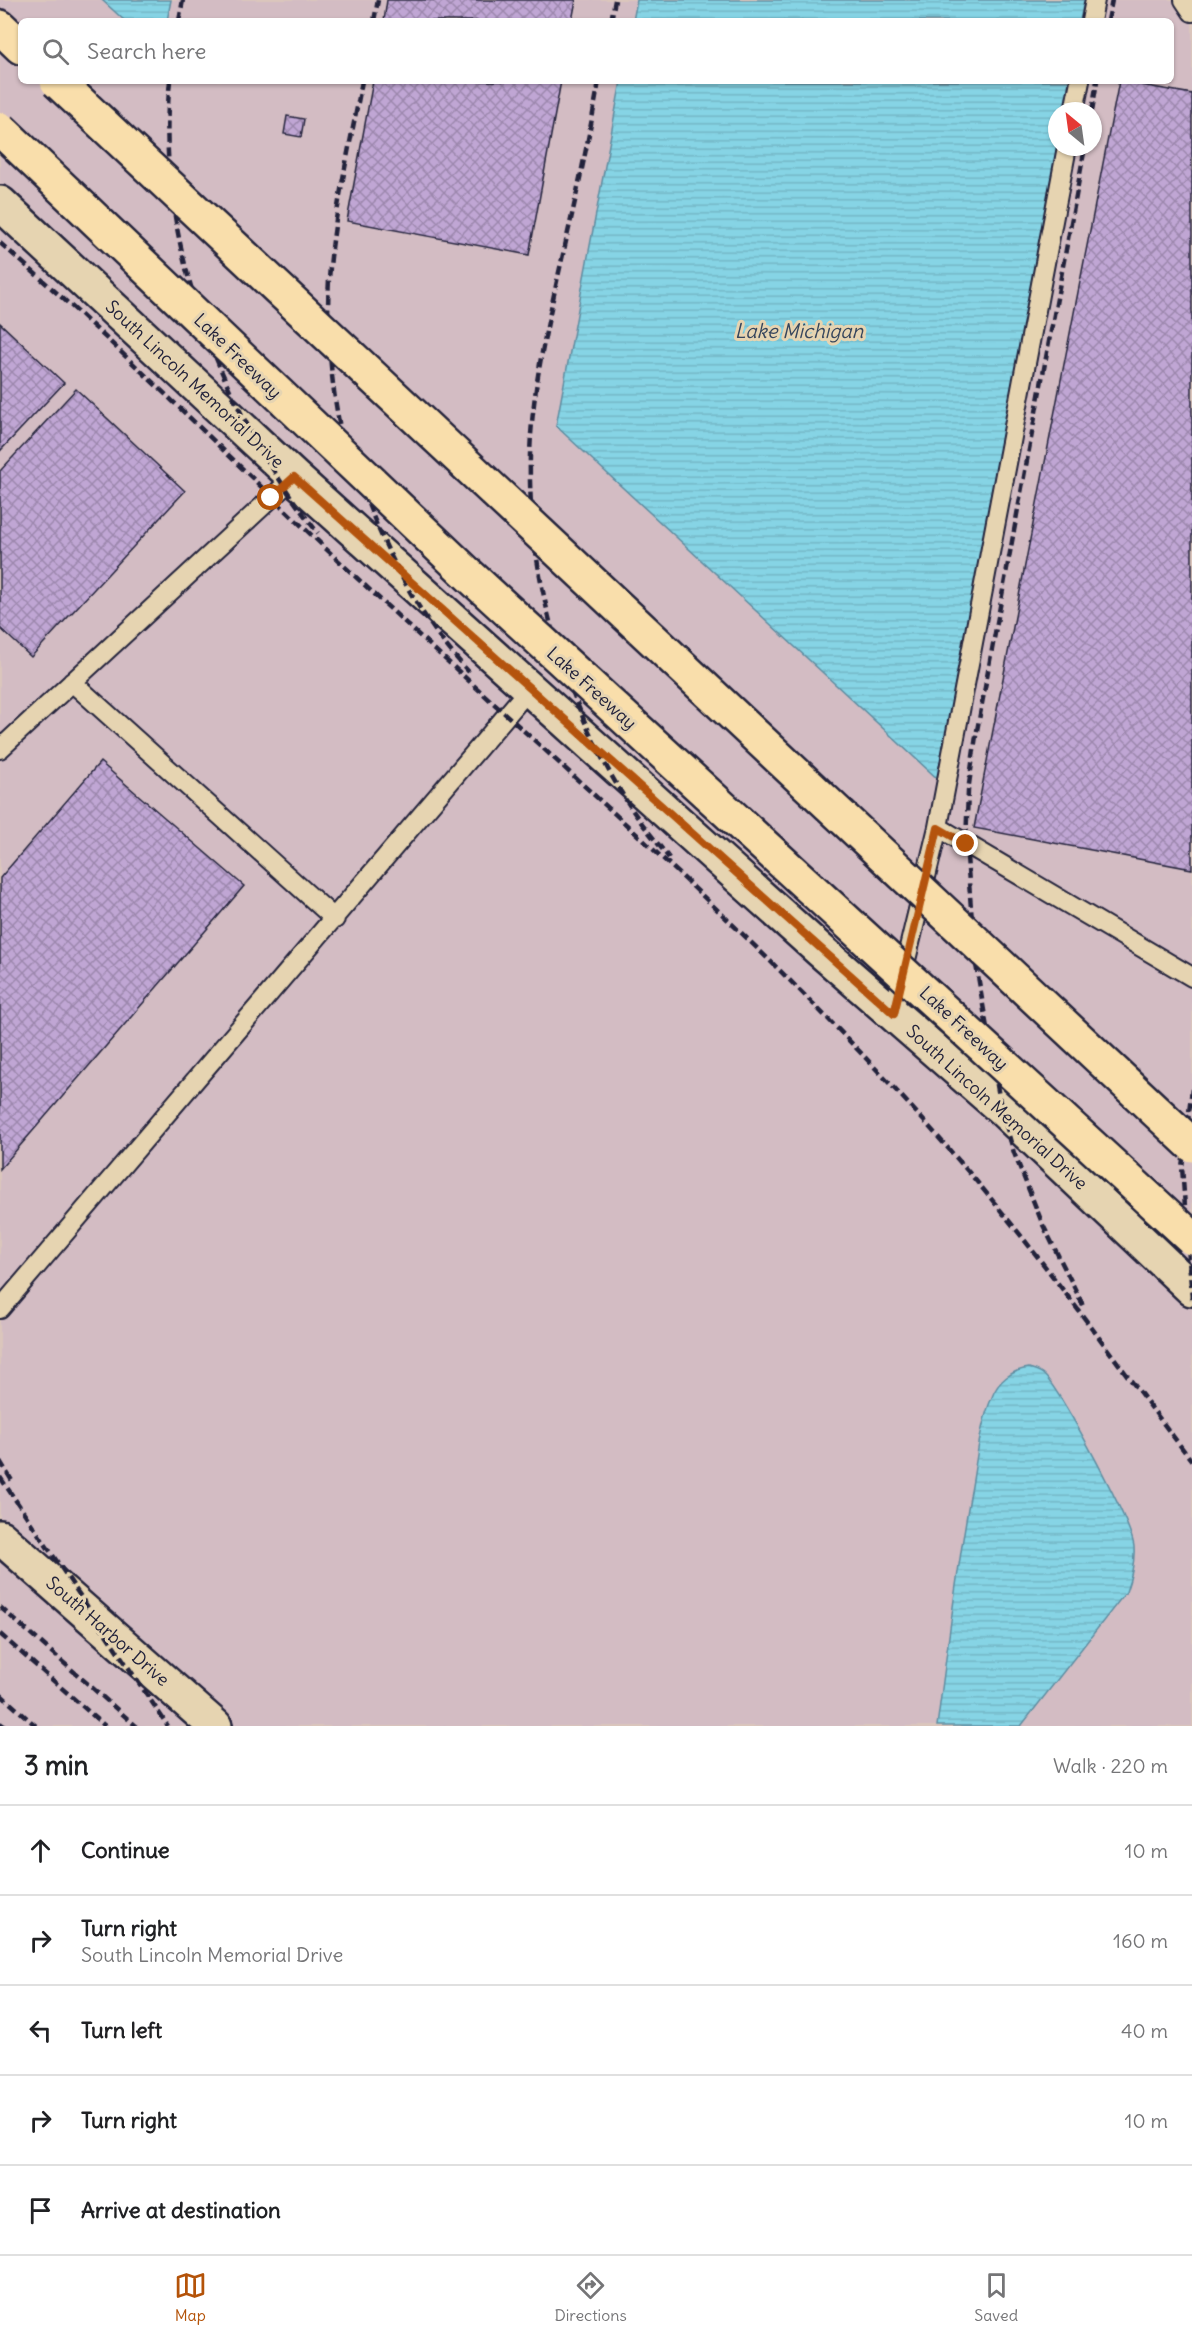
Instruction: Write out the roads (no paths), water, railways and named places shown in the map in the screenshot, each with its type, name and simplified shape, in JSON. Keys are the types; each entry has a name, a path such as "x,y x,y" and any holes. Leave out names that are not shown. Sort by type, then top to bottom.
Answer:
{"highway":[{"path":"0,27 18,44"},
{"path":"60,84 1192,1145"},
{"name":"Lake Freeway","path":"0,129 477,583 1192,1238"}],"street":[{"name":"South Lincoln Memorial Drive","path":"0,203 294,477 1001,1108 1192,1289"},
{"name":"South Harbor Drive","path":"0,1537 215,1726"}],"lane":[{"path":"1092,18 1095,0"},
{"path":"1184,0 1192,12"},
{"path":"1076,102 1079,84"},
{"path":"894,1014 938,828 1065,156"},
{"path":"0,749 294,477"},
{"path":"72,682 335,919"},
{"path":"0,1310 530,689"},
{"path":"938,828 1192,977"}],"water":[{"path":"102,0 171,0 168,18 122,18"},
{"path":"637,0 1084,0 1081,18 634,18"},
{"name":"Lake Michigan","path":"620,84 1068,84 1066,102 1048,102 1048,156 1055,156 941,782 556,426"},
{"path":"1029,1368 1043,1374 1054,1388 1081,1432 1110,1487 1134,1547 1131,1576 1126,1592 1021,1726 937,1726 979,1441 995,1391 1011,1374"}],"railway":[{"path":"180,18 183,0"},
{"path":"375,18 378,0"},
{"path":"612,18 615,0"},
{"path":"1109,18 1112,0"},
{"path":"170,84 168,140 172,200 184,260 202,320 225,378 252,434 283,485 318,533"},
{"path":"361,84 338,204 329,279 329,337 337,414 347,451 391,557 418,606 469,672"},
{"path":"598,84 547,326 534,403 530,455 535,548 555,640 570,686 588,729 633,811 669,858"},
{"path":"1094,102 1096,84"},
{"path":"1083,156 976,736 968,791 966,844 975,959 1001,1108 1014,1153 1043,1225 1083,1305"},
{"path":"0,243 136,366 357,578 670,865 822,1013 895,1090 996,1204 1192,1461"},
{"path":"1192,1089 1182,1167 1192,1299"},
{"path":"0,1461 14,1484"},
{"path":"0,1477 168,1726"},
{"path":"0,1607 136,1726"},
{"path":"0,1634 105,1726"},
{"path":"0,1694 36,1726"},
{"path":"0,1723 4,1726"}]}
